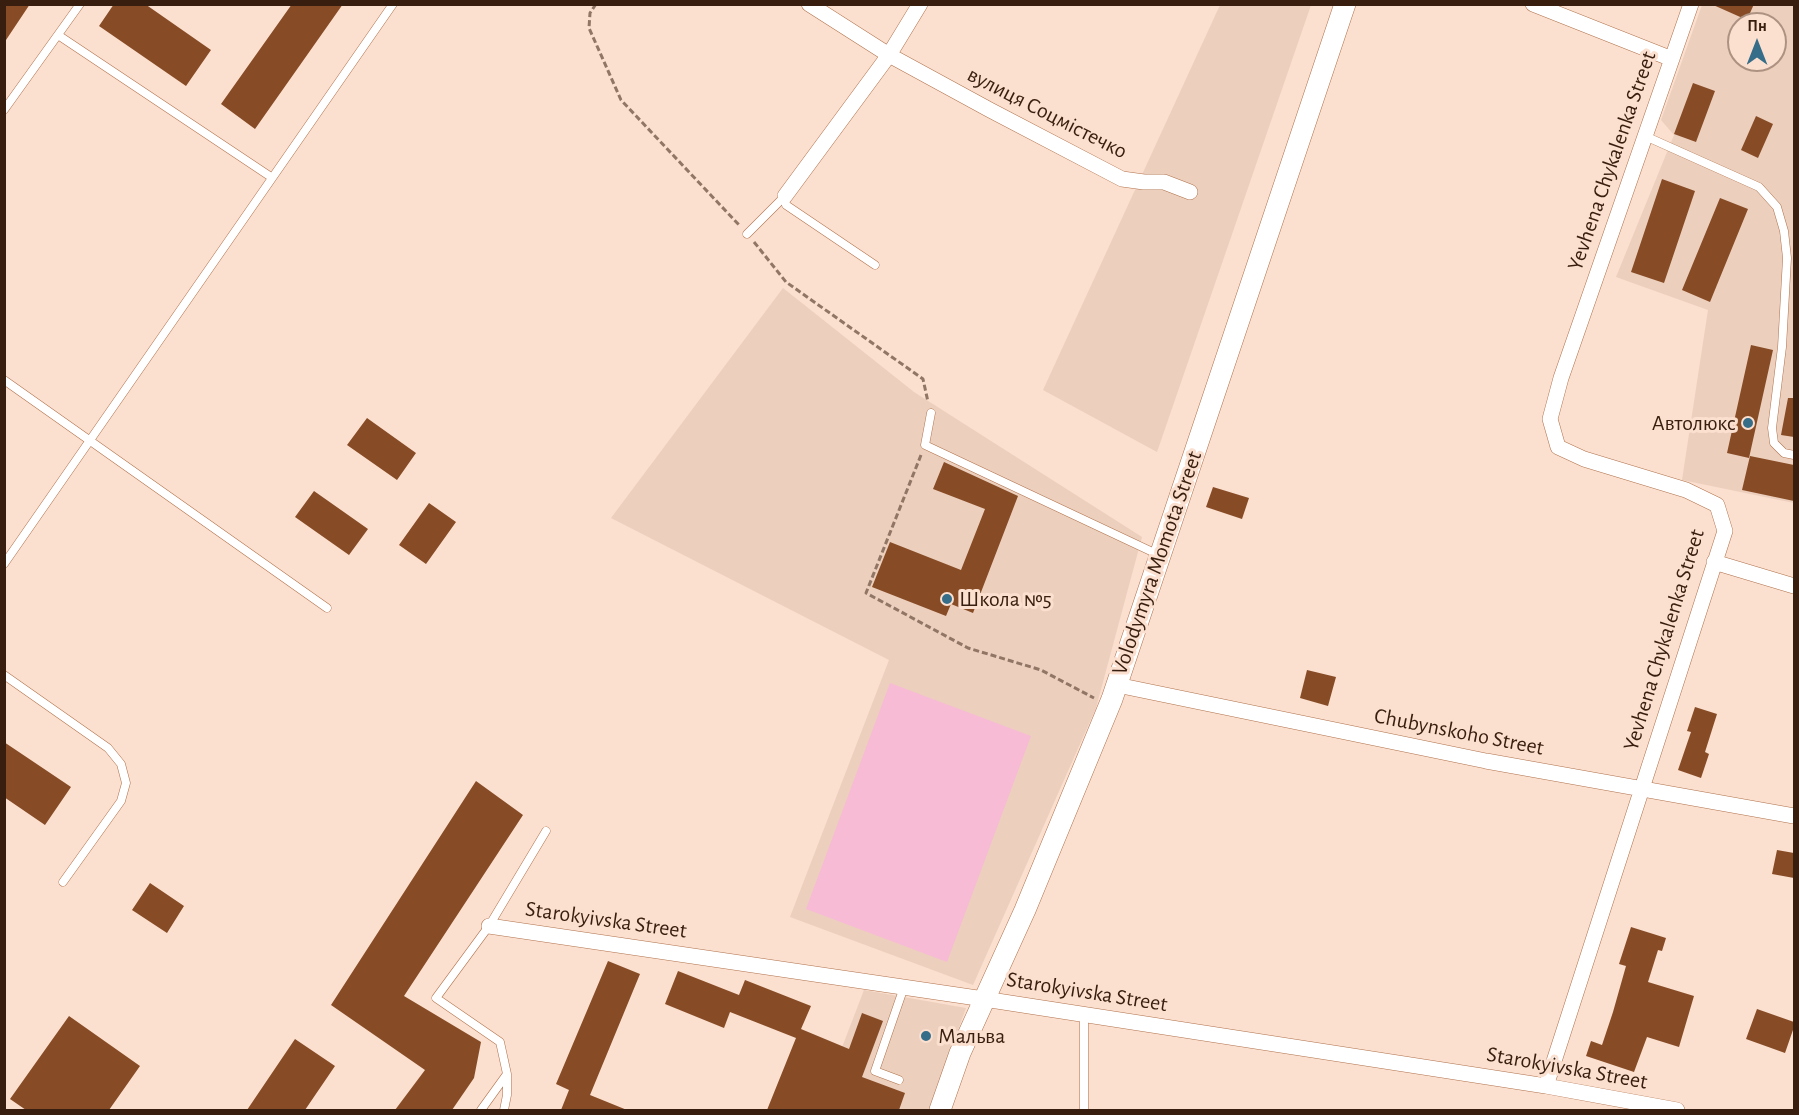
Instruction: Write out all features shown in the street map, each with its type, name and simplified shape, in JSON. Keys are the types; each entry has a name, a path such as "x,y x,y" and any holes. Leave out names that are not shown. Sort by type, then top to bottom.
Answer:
{"street":[{"name":"вулиця Соцмістечко","path":"809,4 889,55 1122,179 1164,182 1190,192"},
{"path":"785,196 889,55 920,4"},
{"name":"Volodymyra Momota Street","path":"940,1110 960,1053 1025,910 1109,706 1345,4"},
{"path":"1533,4 1672,59"},
{"name":"Yevhena Chykalenka Street","path":"1546,1086 1725,531 1717,505 1686,490 1584,459 1558,447 1550,419 1561,378 1691,4"},
{"path":"1714,562 1794,586"},
{"name":"Chubynskoho Street","path":"1116,685 1486,761 1794,816"},
{"name":"Starokyivska Street","path":"489,926 1084,1014 1546,1086 1633,1106 1677,1110"}],"lane":[{"path":"4,564 393,4"},
{"path":"4,110 79,5"},
{"path":"58,35 271,177"},
{"path":"1645,136 1759,187 1777,207 1784,231 1787,258 1782,347 1772,428 1774,443 1784,453 1794,455"},
{"path":"747,234 785,196"},
{"path":"785,196 786,205 875,265"},
{"path":"4,380 327,608"},
{"path":"931,412 926,445 1160,555"},
{"path":"4,675 108,748 121,764 126,783 121,801 63,882"},
{"path":"504,1110 507,1074 500,1042 436,998 489,926 546,831"},
{"path":"899,1080 875,1071 904,987"},
{"path":"1084,1014 1084,1110"},
{"path":"481,1110 507,1074"}],"path":[{"path":"926,445 866,594 968,648 1041,670 1109,706"}],"shaded area":[{"path":"1220,5 1311,5 1157,452 1043,390"},
{"path":"1702,5 1794,5 1794,503 1682,480 1708,310 1616,277 1674,135 1661,120"},
{"name":"Школа №5","path":"783,288 914,392 1142,537 1096,708 973,985 790,917 889,660 611,518"},
{"path":"890,683 1031,736 947,962 806,909"},
{"path":"864,990 966,1008 929,1110 818,1110"}],"building":[{"path":"4,4 30,4 4,43"},
{"path":"114,4 145,4 211,50 186,86 99,26"},
{"path":"292,4 343,4 255,129 221,104"},
{"path":"1711,4 1754,4 1750,12 1729,12"},
{"path":"1693,83 1715,91 1696,142 1674,134"},
{"path":"1756,116 1773,124 1758,158 1741,150"},
{"path":"1662,179 1695,191 1664,283 1631,272"},
{"path":"1720,198 1748,209 1710,302 1682,290"},
{"path":"1751,345 1773,350 1749,458 1727,453"},
{"path":"1788,398 1794,398 1794,437 1781,435"},
{"path":"367,418 416,453 397,480 347,445"},
{"path":"1750,456 1794,465 1794,501 1742,490"},
{"path":"944,462 1018,496 973,613 951,604 946,616 872,587 890,542 961,570 985,509 933,489"},
{"path":"1213,487 1249,498 1242,519 1206,507"},
{"path":"314,491 368,529 349,555 295,517"},
{"path":"429,503 456,522 426,564 399,545"},
{"path":"1307,670 1336,677 1328,706 1300,698"},
{"path":"1695,707 1717,714 1705,752 1709,754 1701,778 1678,770 1691,732 1687,731"},
{"path":"4,742 71,787 45,825 4,797"},
{"path":"476,781 523,815 404,996 481,1042 474,1078 452,1110 395,1110 425,1070 331,1005"},
{"path":"1777,850 1794,853 1794,878 1772,874"},
{"path":"150,883 184,906 167,933 132,910"},
{"path":"1631,927 1666,938 1662,951 1658,950 1648,982 1694,996 1679,1047 1647,1037 1634,1072 1586,1056 1591,1041 1602,1045 1626,966 1619,964"},
{"path":"608,961 640,974 590,1095 627,1110 561,1110 569,1090 556,1084"},
{"path":"678,971 739,995 745,980 811,1006 801,1029 849,1049 862,1013 883,1021 862,1077 905,1093 899,1110 767,1110 796,1038 730,1012 724,1028 665,1004"},
{"path":"1757,1009 1794,1022 1785,1053 1746,1039"},
{"path":"69,1016 140,1066 109,1110 26,1110 10,1099"},
{"path":"295,1039 335,1066 305,1110 247,1110"}],"place":[{"name":"Автолюкс","path":"1748,423"},
{"name":"Школа №5","path":"947,599"},
{"name":"Мальва","path":"926,1036"}]}
